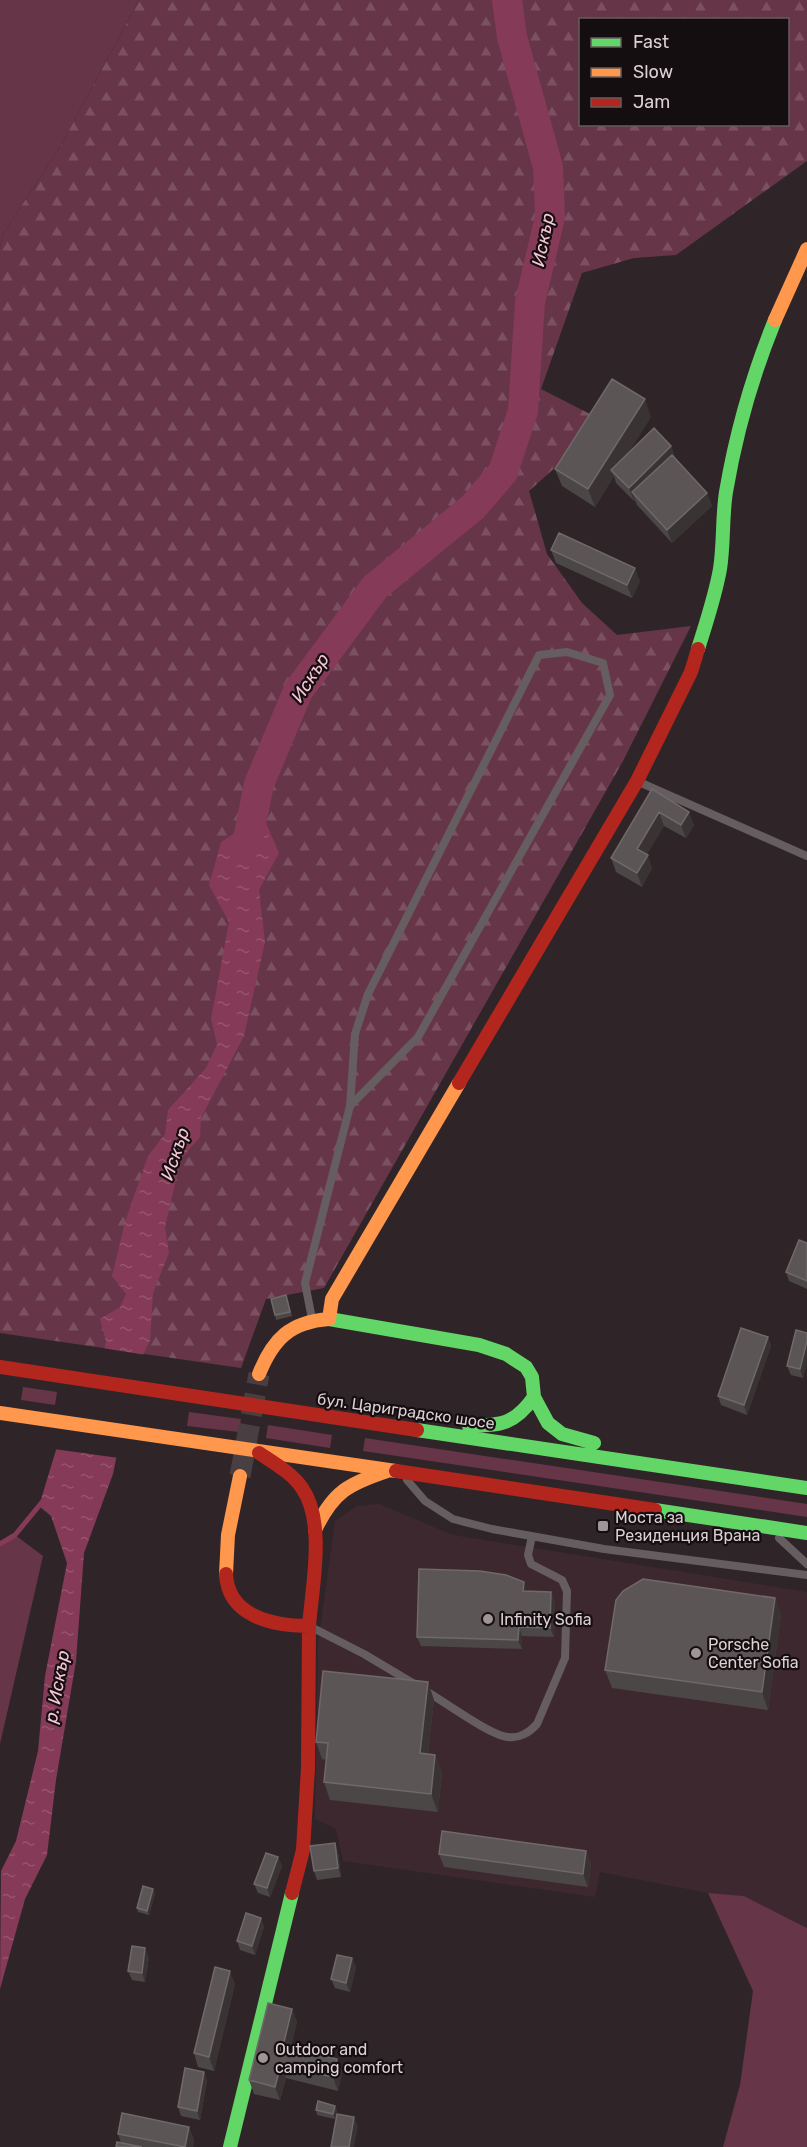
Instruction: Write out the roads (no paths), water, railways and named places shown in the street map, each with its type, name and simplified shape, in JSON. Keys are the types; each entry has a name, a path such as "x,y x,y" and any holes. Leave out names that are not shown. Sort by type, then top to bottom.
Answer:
{"main road":[{"path":"329,1319 332,1299 637,781 691,672 720,568 726,493 758,363 807,249"},
{"path":"259,1374 264,1358 278,1339 293,1328 312,1319 329,1319 479,1345 506,1354 526,1367 532,1377 534,1397 548,1423 562,1434 678,1468"},
{"name":"бул. Цариградско шосе","path":"0,1367 807,1488"},
{"path":"411,1428 503,1424 521,1415 534,1397"},
{"path":"0,1413 807,1533"},
{"path":"230,2147 303,1851 308,1768 309,1626 315,1530 307,1496 300,1486 292,1476 256,1450"},
{"path":"315,1530 329,1504 345,1489 366,1478 395,1471"},
{"path":"240,1476 226,1559 227,1589 233,1600 257,1618 271,1623 309,1626"}],"lane":[{"path":"312,1319 305,1283 350,1106 355,1034 368,994 539,655 567,652 603,663 610,695 418,1037 350,1106"},
{"path":"637,781 807,856"},
{"path":"395,1471 425,1501 453,1519 604,1549 807,1575"},
{"path":"767,1527 807,1564"},
{"path":"309,1626 364,1654 494,1733 508,1738 530,1732 537,1724 565,1658 567,1591 562,1580 531,1564 528,1555 532,1536"}],"water":[{"name":"р. Искър","path":"256,800 279,853 259,890 265,942 244,1036 201,1118 200,1137 181,1159 165,1227 169,1253 153,1293 150,1341 133,1375 113,1474 84,1553 76,1661 56,1780 47,1855 25,1899 0,1989 1,1871 16,1841 38,1751 45,1676 67,1563 51,1516 39,1506 56,1450 95,1395 106,1341 100,1319 120,1307 126,1294 112,1276 125,1222 148,1156 165,1134 168,1110 206,1068 217,1044 211,1019 229,922 209,885 221,842 241,829"}],"waterway":[{"name":"Искър","path":"248,839 259,784 298,691 375,587 473,507 503,472 523,411 530,302 550,217 548,167 512,37 507,0"},
{"path":"0,1544 15,1535 43,1501"}],"tunnel":[{"path":"240,1476 259,1374"}],"place":[{"name":"Моста за Резиденция Врана","path":"603,1526"},
{"name":"Infinity Sofia","path":"488,1619"},
{"name":"Porsche Center Sofia","path":"696,1653"},
{"name":"Outdoor and camping comfort","path":"263,2058"}]}
